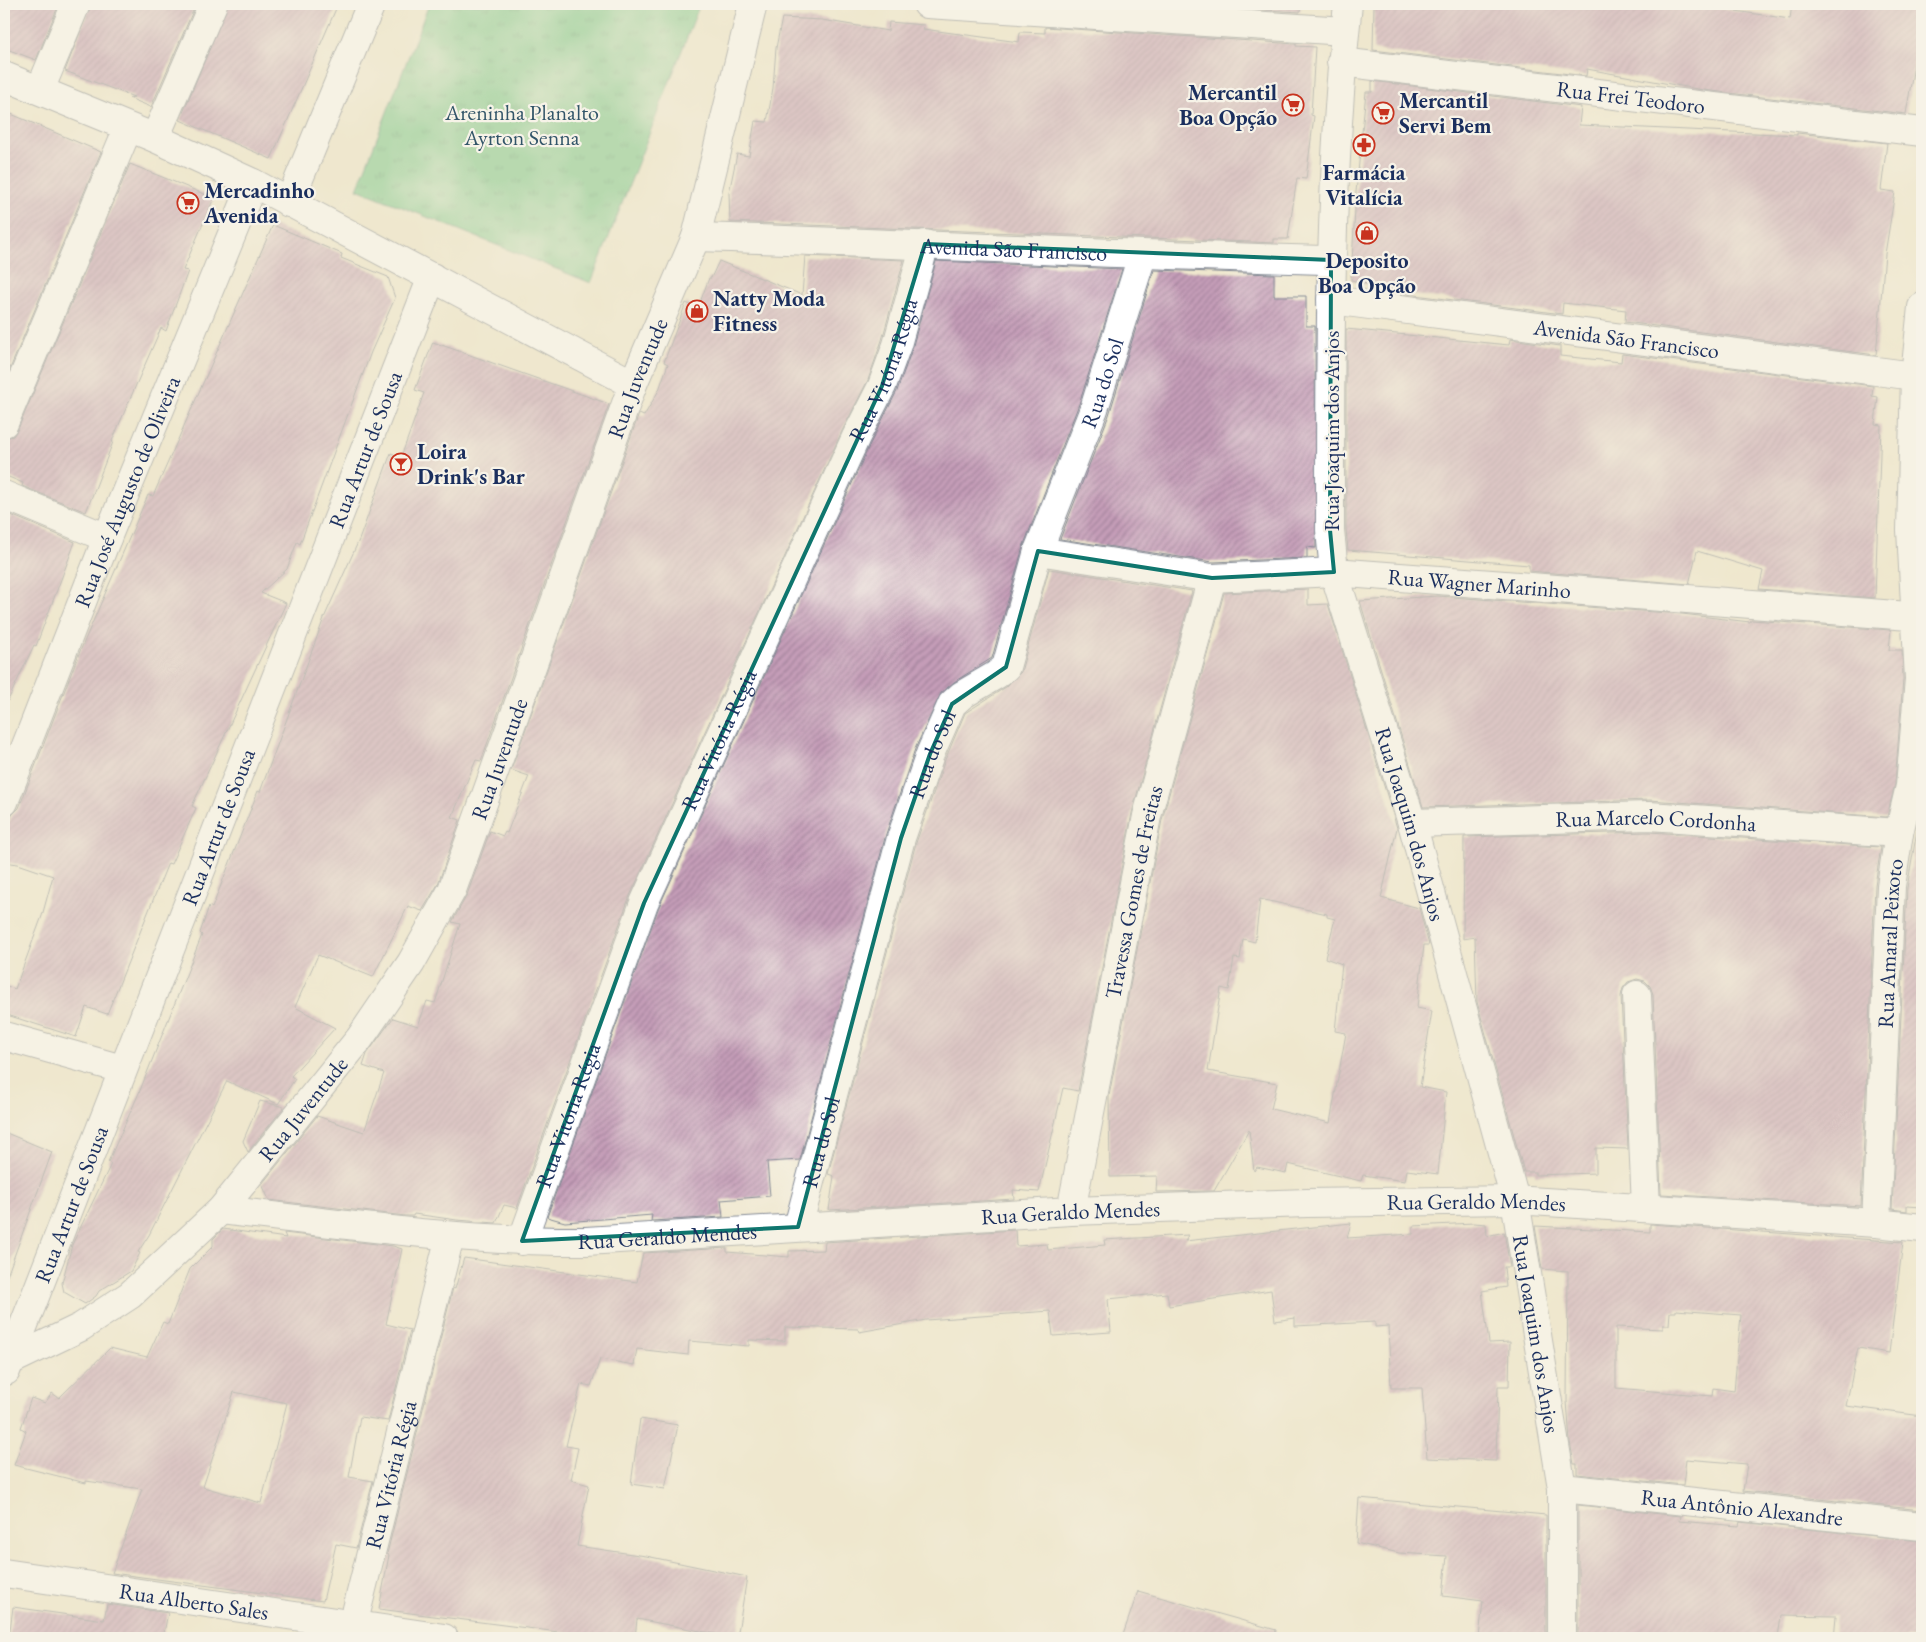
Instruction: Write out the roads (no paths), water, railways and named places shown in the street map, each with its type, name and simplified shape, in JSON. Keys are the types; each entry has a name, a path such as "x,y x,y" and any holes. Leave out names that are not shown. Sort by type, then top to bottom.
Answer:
{"street":[{"path":"40,90 76,4"},
{"path":"155,138 213,4"},
{"path":"289,203 371,4"},
{"name":"Rua Juventude","path":"6,1369 81,1327 130,1295 221,1210 360,1038 411,963 452,890 633,384 696,237 753,4"},
{"path":"927,4 1345,31"},
{"name":"Rua Joaquim dos Anjos","path":"1348,4 1341,62 1330,300 1330,530 1334,572 1412,824 1515,1200 1562,1488 1562,1638"},
{"name":"Rua Frei Teodoro","path":"1341,62 1922,132"},
{"path":"6,83 40,90 155,138 253,183 633,384"},
{"path":"4,423 128,128"},
{"name":"Rua José Augusto de Oliveira","path":"4,802 108,538 253,183"},
{"name":"Avenida São Francisco","path":"696,237 925,244 1142,256 1331,260"},
{"name":"Rua Vitória Régia","path":"522,1241 644,904 856,437 882,386 897,344 925,244"},
{"name":"Rua do Sol","path":"798,1227 901,838 930,754 952,704 962,695 1006,667 1038,551 1094,409 1142,256"},
{"name":"Rua Artur de Sousa","path":"6,1369 432,277"},
{"name":"Avenida São Francisco","path":"1330,300 1919,376"},
{"name":"Rua Amaral Peixoto","path":"1876,1223 1891,886 1899,833 1910,786 1919,679 1919,616 1911,530 1922,306"},
{"path":"4,495 108,538"},
{"name":"Rua Wagner Marinho","path":"1038,551 1212,578 1334,572 1919,616"},
{"name":"Travessa Gomes de Freitas","path":"1071,1211 1147,816 1212,578"},
{"name":"Rua Marcelo Cordonha","path":"1412,824 1648,816 1899,833"},
{"path":"1638,995 1646,1208"},
{"path":"4,1036 122,1069"},
{"name":"Rua Geraldo Mendes","path":"221,1210 450,1236 522,1241 586,1241 1071,1211 1308,1203 1515,1200 1876,1223 1922,1228"},
{"name":"Rua Vitória Régia","path":"353,1625 450,1236"},
{"name":"Rua Antônio Alexandre","path":"1562,1488 1922,1526"},
{"name":"Rua Alberto Sales","path":"4,1573 444,1638"}],"place":[{"name":"Mercantil Boa Opção","path":"1293,105"},
{"name":"Mercantil Servi Bem","path":"1383,113"},
{"name":"Farmácia Vitalícia","path":"1364,145"},
{"name":"Mercadinho Avenida","path":"188,203"},
{"name":"Deposito Boa Opção","path":"1367,233"},
{"name":"Natty Moda Fitness","path":"697,311"},
{"name":"Loira Drink's Bar","path":"401,464"}],"park label":[{"name":"Areninha Planalto Ayrton Senna","path":"522,124"}]}
